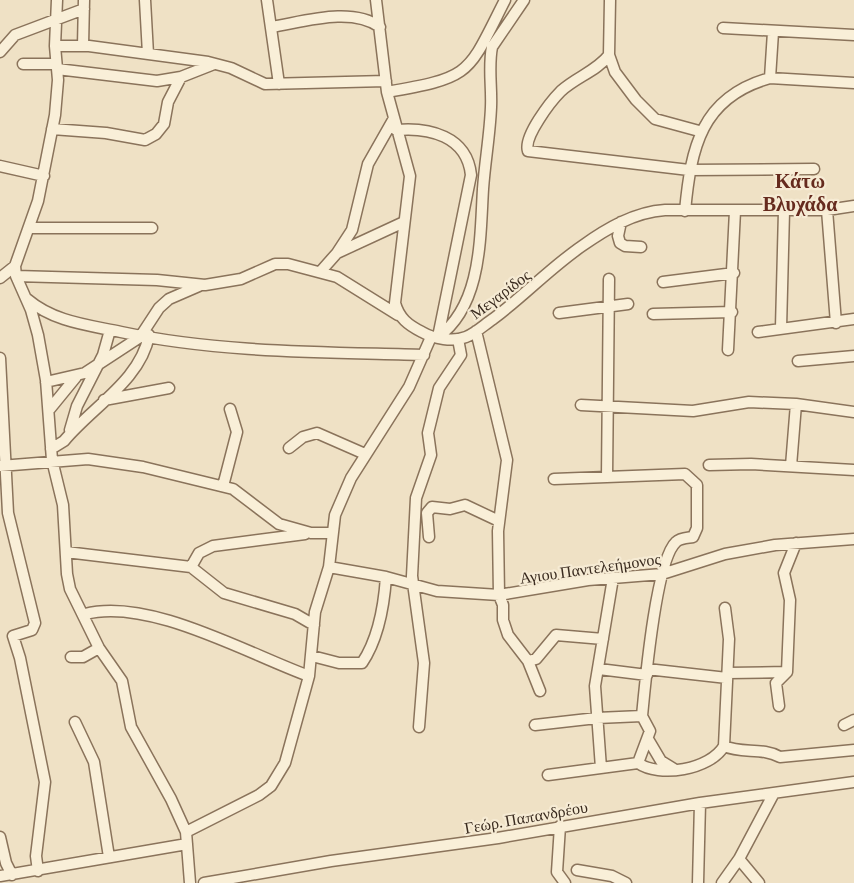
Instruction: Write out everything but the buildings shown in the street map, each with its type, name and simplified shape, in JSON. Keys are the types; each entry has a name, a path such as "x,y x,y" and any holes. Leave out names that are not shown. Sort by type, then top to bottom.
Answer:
{"street":[{"path":"57,0 55,46 58,93 44,176 16,271 38,335 46,382 52,455 63,505 70,588 85,614 99,648 122,681 131,727 171,799 186,832 190,883"},
{"path":"145,0 148,54"},
{"path":"267,0 279,84"},
{"path":"376,0 387,86 395,125 410,177 395,293 398,315"},
{"path":"55,46 83,46 215,64 265,84 387,86 438,82 458,74 479,53 505,0"},
{"path":"434,337 457,319 480,255 483,187 491,106 492,47 524,0"},
{"path":"610,0 609,55 615,72 646,111 662,122 699,131"},
{"path":"0,52 15,35 84,4 83,46"},
{"path":"270,27 348,17 368,20 380,27"},
{"path":"723,28 854,34"},
{"path":"770,78 773,32"},
{"path":"609,55 602,64 560,92 536,125 527,142 528,151 689,170 814,169"},
{"path":"23,64 150,81 181,77 215,64"},
{"path":"52,129 106,133 145,140 156,134 164,124 168,102 181,77"},
{"path":"685,212 689,170 699,131 723,101 741,88 770,78 854,83"},
{"path":"186,832 259,795 277,778 292,742 309,676 315,612 329,567 331,533 341,497 365,454 409,387 434,337 471,175 470,164 456,144 445,136 428,130 395,125"},
{"path":"321,271 337,253 351,230 368,164 395,125"},
{"path":"0,166 44,176"},
{"name":"Μεγαρίδος","path":"205,285 241,279 275,264 321,271 352,285 414,328 434,337 458,339 476,332 519,300 579,248 621,222 657,210 784,211 827,210 854,206"},
{"path":"827,210 836,323"},
{"path":"728,350 734,273 735,211"},
{"path":"782,328 784,211"},
{"path":"337,253 404,222"},
{"path":"621,222 620,243 625,246 641,247"},
{"path":"30,228 152,228"},
{"path":"0,278 16,271 205,285"},
{"path":"663,282 734,273"},
{"path":"607,477 609,279"},
{"path":"52,455 68,435 136,367 144,338 159,308 169,299 190,288 205,285"},
{"path":"25,297 40,309 66,320 144,338 290,351 423,355"},
{"path":"559,313 628,304"},
{"path":"653,314 732,312"},
{"path":"758,332 854,320"},
{"path":"68,435 77,406 95,366 103,355 110,330"},
{"path":"476,332 506,453 499,521 499,594 503,605 502,620 508,635 528,661 540,690"},
{"path":"46,382 78,375 144,338"},
{"path":"419,727 424,663 412,568 416,498 431,455 428,434 440,388 462,355 458,339"},
{"path":"798,361 854,356"},
{"path":"0,358 2,466 10,525 34,623 32,630 13,636 13,640 20,658 45,782 34,875"},
{"path":"49,410 78,375"},
{"path":"102,400 169,388"},
{"path":"582,405 693,411 749,402 796,404 854,412"},
{"path":"792,466 796,404"},
{"path":"223,486 237,432 230,409"},
{"path":"289,448 317,433 365,454"},
{"path":"2,466 52,455 101,459 223,486 241,494 265,516 279,524 311,533 329,548"},
{"path":"709,465 792,466 854,470"},
{"path":"554,478 685,474 697,484 696,534 676,541 662,574 642,716 649,726 648,739 638,763"},
{"path":"429,537 427,513 432,507 450,509 465,505 499,521"},
{"path":"191,567 199,553 213,546 311,533 331,533"},
{"name":"Αγιου Παντελεήμονος","path":"329,567 386,577 437,591 499,594 613,578 662,574 725,554 796,543 854,539"},
{"path":"779,706 776,683 787,672 790,600 784,573 796,543"},
{"path":"66,552 191,567 224,593 295,614 314,625"},
{"path":"312,656 339,663 362,663 380,621 386,577"},
{"path":"601,768 595,686 613,578"},
{"path":"548,775 638,763 653,770 674,769 712,758 724,746 729,639 725,608"},
{"path":"85,614 98,611 122,611 164,620 202,632 309,676"},
{"path":"528,661 536,659 556,635 603,639"},
{"path":"71,657 83,657 99,648"},
{"path":"599,669 727,676 787,672"},
{"path":"535,725 642,716"},
{"path":"75,722 94,762 109,857"},
{"path":"648,739 662,761 674,769"},
{"path":"724,746 732,749 769,752 780,757 854,750"},
{"name":"Γεώρ. Παπανδρέου","path":"204,883 331,861 498,838 700,803 773,795 854,782"},
{"path":"722,883 739,860 773,795"},
{"path":"698,883 700,803"},
{"path":"560,826 557,866 561,881"},
{"path":"0,837 6,863 12,875"},
{"path":"0,876 34,875 109,857 187,844"},
{"path":"739,860 759,883"},
{"path":"577,870 612,876 626,883"}],"district":[{"name":"Κάτω Βλυχάδα","path":"800,192"}]}
